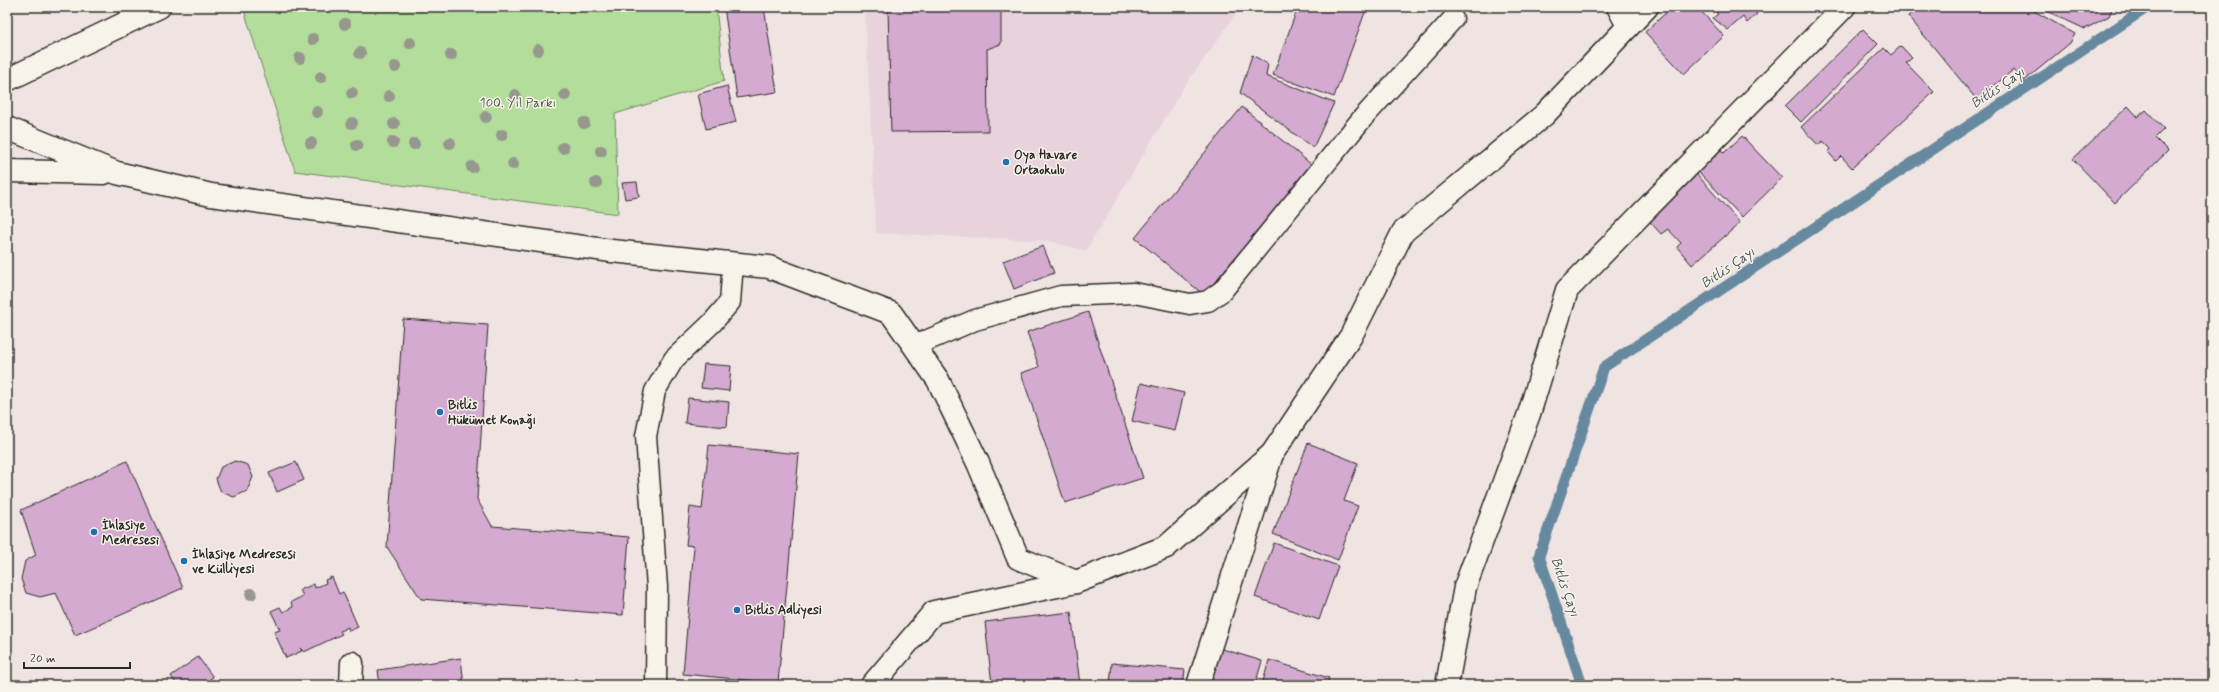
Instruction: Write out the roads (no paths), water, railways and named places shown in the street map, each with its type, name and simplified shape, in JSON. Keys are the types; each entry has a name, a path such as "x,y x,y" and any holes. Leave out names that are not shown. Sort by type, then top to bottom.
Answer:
{"street":[{"path":"7,80 159,7"},
{"path":"872,685 934,612 1076,582 1166,547 1272,454 1350,336 1403,232 1544,115 1647,7"},
{"path":"1447,685 1465,587 1529,414 1567,290 1844,7"},
{"path":"7,128 117,173 212,195 604,250 769,267 891,313 942,387 978,463 1018,558 1076,582"},
{"path":"7,171 117,173"},
{"path":"1198,685 1272,454"},
{"path":"351,685 352,663"}],"lane":[{"path":"1617,7 1628,28"},
{"path":"914,346 975,320 1061,296 1134,293 1190,304 1208,301 1222,291 1362,120 1453,19"},
{"path":"656,685 657,587 646,436 655,391 674,359 712,323 730,302 733,263"}],"waterway":[{"name":"Bitlis Çayı","path":"1582,685 1539,556 1604,367 2148,7"}],"place":[{"name":"Oya Havare Ortaokulu","path":"1006,162"},
{"name":"Bitlis Hükümet Konağı","path":"440,412"},
{"name":"İhlasiye Medresesi","path":"94,532"},
{"name":"İhlasiye Medresesi ve Külliyesi","path":"184,561"},
{"name":"Bitlis Adliyesi","path":"737,610"}],"park label":[{"name":"100. Yıl Parkı","path":"518,103"}]}
